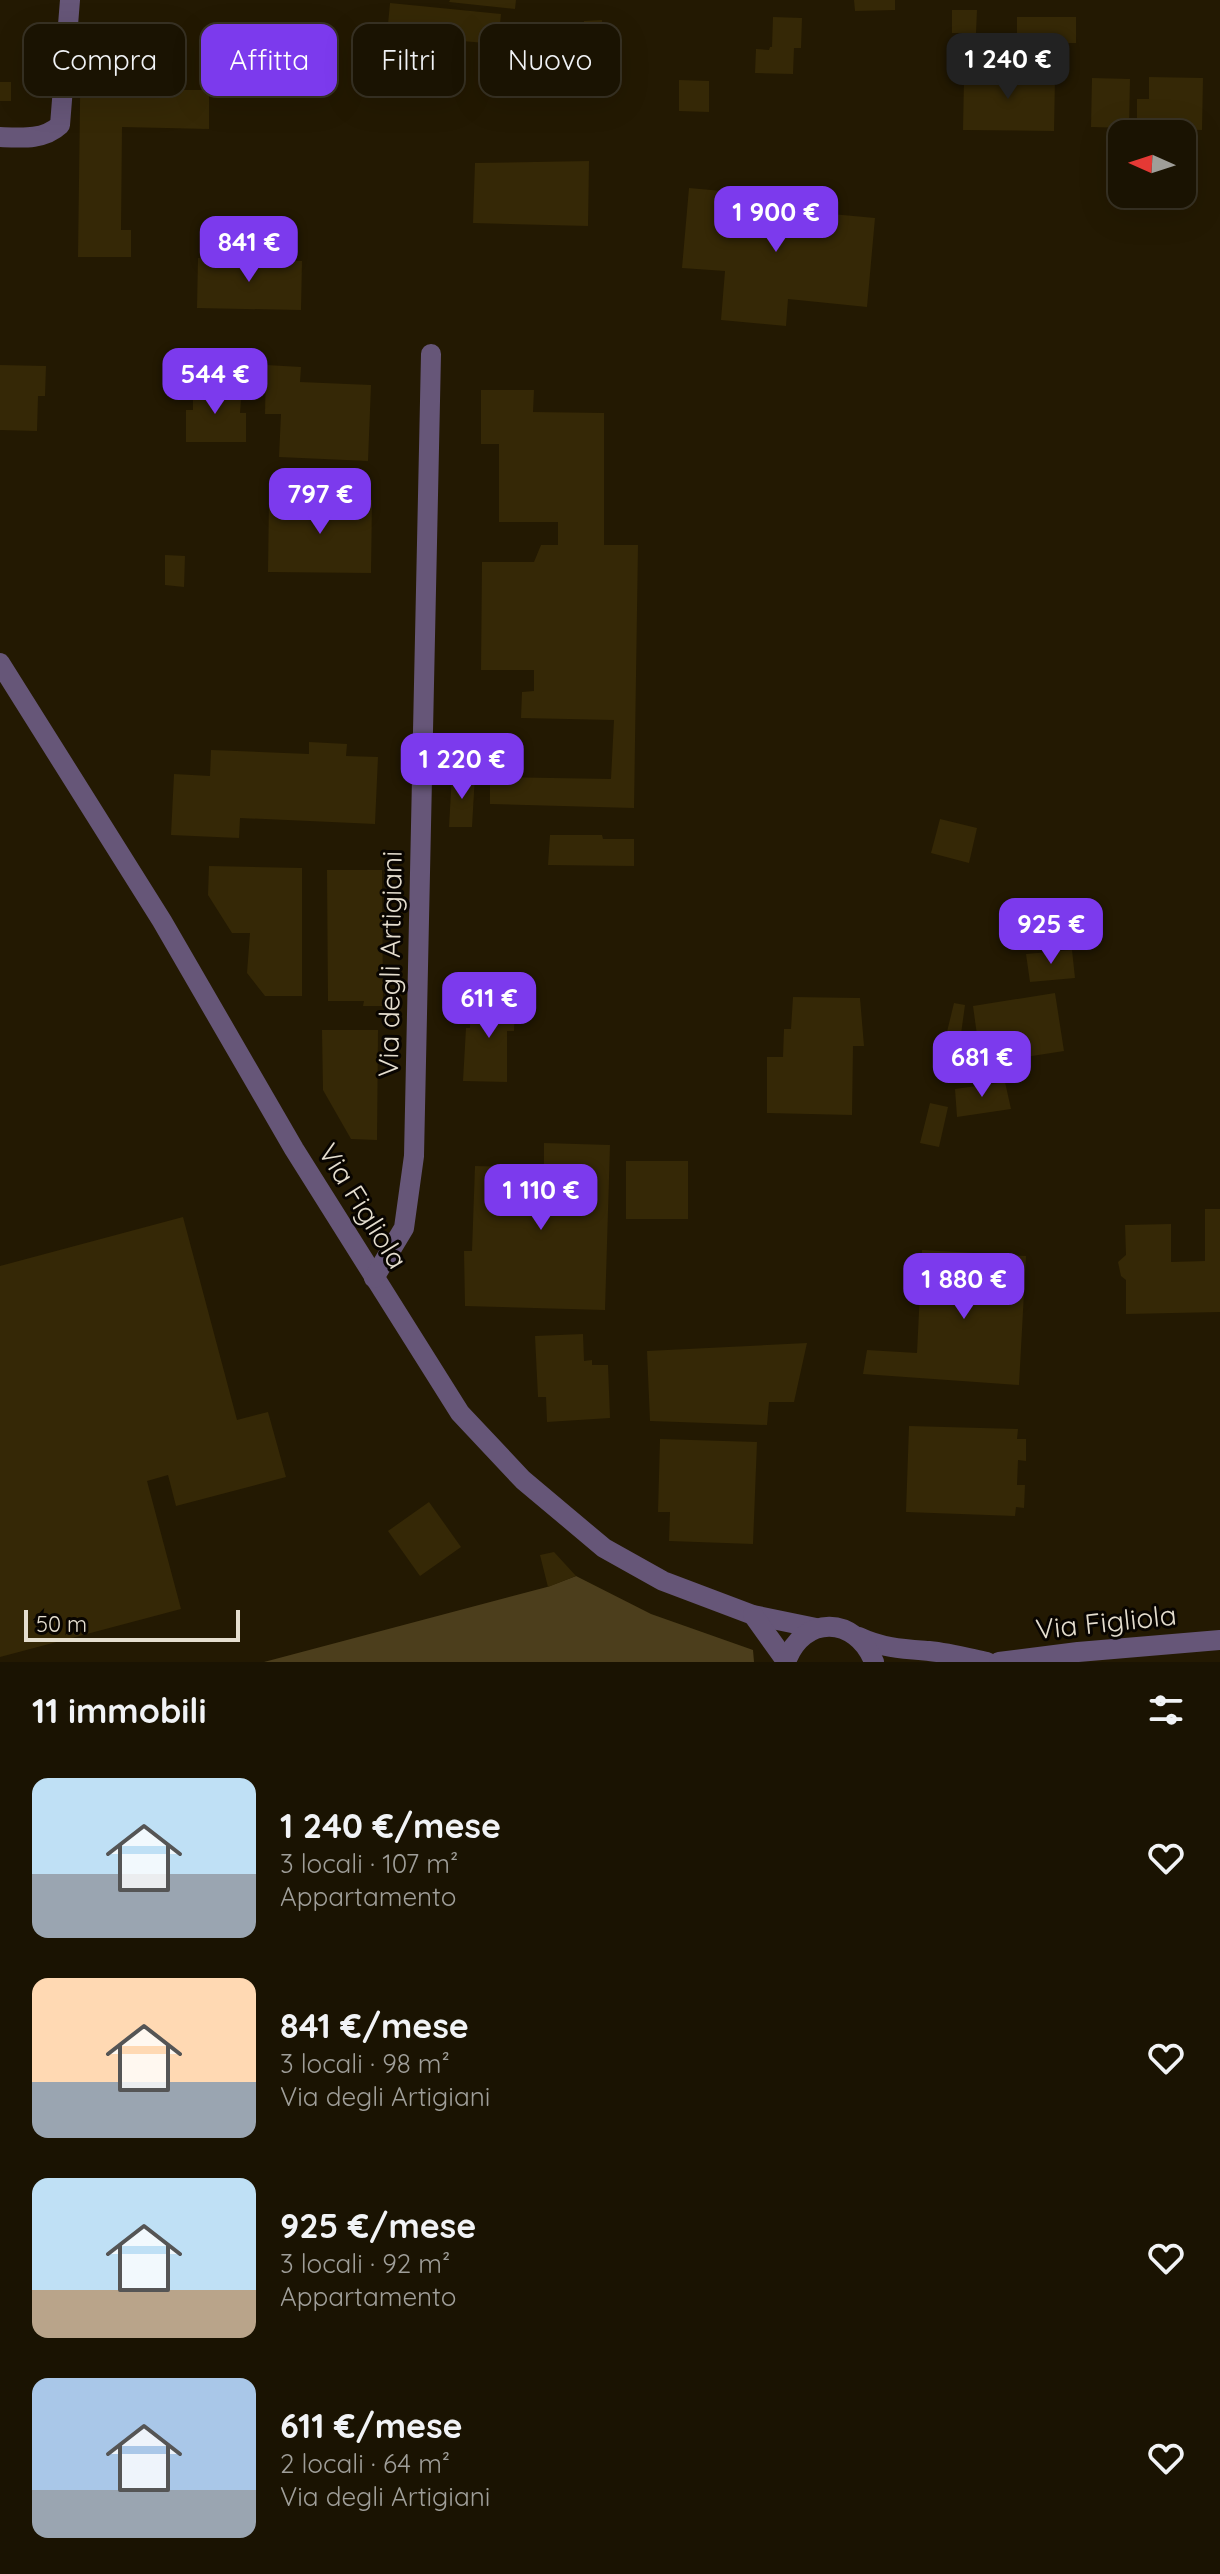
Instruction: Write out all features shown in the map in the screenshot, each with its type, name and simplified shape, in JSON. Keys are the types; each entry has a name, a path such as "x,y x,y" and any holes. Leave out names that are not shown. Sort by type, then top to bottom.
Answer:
{"street":[{"path":"0,137 29,138 51,133 60,125 70,0"},
{"name":"Via degli Artigiani","path":"374,1278 404,1228 414,1156 431,354"},
{"name":"Via Figliola","path":"0,663 162,921 294,1149 460,1413 523,1480 604,1548 663,1581 753,1615 816,1628 831,1626 846,1629 859,1637"},
{"path":"753,1615 786,1662"},
{"path":"786,1662 792,1647 802,1636 816,1628"},
{"path":"859,1637 869,1649 874,1662"},
{"path":"859,1637 876,1645 987,1662"},
{"name":"Via Figliola","path":"999,1662 1092,1650 1220,1640"}],"shaded area":[{"path":"576,1576 651,1614 753,1650 754,1662 264,1662 547,1587"}],"building":[{"path":"450,0 516,0 515,9"},
{"path":"854,0 895,0 895,10 855,11"},
{"path":"390,3 501,14 500,24 480,24 480,43 464,41 464,24 388,24"},
{"path":"952,10 977,10 976,33 952,33"},
{"path":"773,17 802,18 801,48 794,48 793,74 755,73 756,49 769,50 772,47"},
{"path":"1017,17 1076,17 1076,43 1017,43"},
{"path":"602,20 602,24 584,24 584,21"},
{"path":"978,66 1015,66 1015,77 1055,78 1054,131 963,130 964,79 978,79"},
{"path":"1149,77 1203,78 1202,130 1196,130 1196,120 1137,120 1137,99 1149,99"},
{"path":"1092,78 1130,79 1129,120 1108,120 1108,127 1091,127"},
{"path":"679,80 709,81 709,112 679,111"},
{"path":"0,82 11,82 11,101 0,101"},
{"path":"185,90 201,90 201,96 209,96 209,129 122,127 121,230 131,230 131,257 78,257 80,96 185,96"},
{"path":"589,161 588,226 473,223 475,163"},
{"path":"689,188 768,195 767,208 875,218 867,307 788,299 786,326 721,320 725,271 682,268"},
{"path":"198,258 302,261 301,310 197,308"},
{"path":"0,365 46,366 45,396 38,396 37,431 0,430"},
{"path":"266,365 301,367 300,382 371,385 368,461 279,457 281,414 265,414"},
{"path":"193,383 224,383 224,400 241,400 240,413 246,413 246,442 186,442 186,410 193,410"},
{"path":"481,390 534,390 533,412 604,413 604,545 638,545 634,808 490,804 490,777 611,779 614,720 521,718 522,692 534,691 534,670 481,670 482,562 534,562 541,545 558,545 558,522 499,522 499,444 481,444"},
{"path":"269,499 372,500 371,573 268,572"},
{"path":"165,555 185,556 184,587 165,585"},
{"path":"309,742 347,744 346,756 378,757 375,824 240,818 239,838 171,835 174,774 210,776 211,750 309,754"},
{"path":"452,774 475,775 472,827 449,827"},
{"path":"940,819 977,828 969,863 931,853"},
{"path":"550,835 602,835 603,839 634,839 634,866 548,865"},
{"path":"209,866 302,868 302,996 265,996 247,973 250,933 232,933 208,895"},
{"path":"327,870 382,870 383,1006 363,1006 364,1001 328,1001"},
{"path":"1072,950 1075,978 1030,982 1026,954"},
{"path":"486,993 512,993 509,1010 515,1010 514,1031 507,1031 507,1082 463,1081 470,1010 485,1011"},
{"path":"1055,993 1064,1051 981,1064 973,1006"},
{"path":"793,997 860,998 864,1046 853,1046 852,1115 767,1113 767,1057 783,1057 784,1029 791,1029"},
{"path":"954,1003 965,1005 960,1078 937,1073"},
{"path":"322,1030 378,1030 377,1140 351,1139 323,1090"},
{"path":"1005,1082 1011,1109 957,1117 955,1089"},
{"path":"930,1103 948,1107 939,1147 920,1143"},
{"path":"544,1143 610,1145 605,1310 465,1306 464,1251 472,1251 475,1166 544,1168"},
{"path":"626,1161 688,1161 688,1219 626,1219"},
{"path":"1205,1209 1220,1209 1220,1312 1126,1314 1126,1280 1121,1276 1118,1262 1126,1255 1125,1225 1171,1224 1171,1262 1205,1261"},
{"path":"183,1217 237,1420 268,1412 286,1477 176,1506 168,1475 147,1481 181,1609 0,1657 0,1266"},
{"path":"922,1250 1026,1256 1019,1385 863,1374 867,1350 917,1353"},
{"path":"583,1334 584,1361 592,1360 592,1365 608,1365 610,1418 547,1422 546,1397 538,1397 535,1336"},
{"path":"807,1343 794,1402 769,1402 767,1425 650,1421 647,1351"},
{"path":"909,1426 1018,1429 1017,1439 1026,1439 1026,1461 1018,1460 1017,1485 1025,1485 1024,1508 1016,1507 1015,1516 906,1512"},
{"path":"660,1439 757,1442 753,1544 669,1541 670,1512 658,1512"},
{"path":"429,1502 461,1547 420,1576 388,1531"},
{"path":"554,1552 576,1576 548,1587 540,1555"}]}
